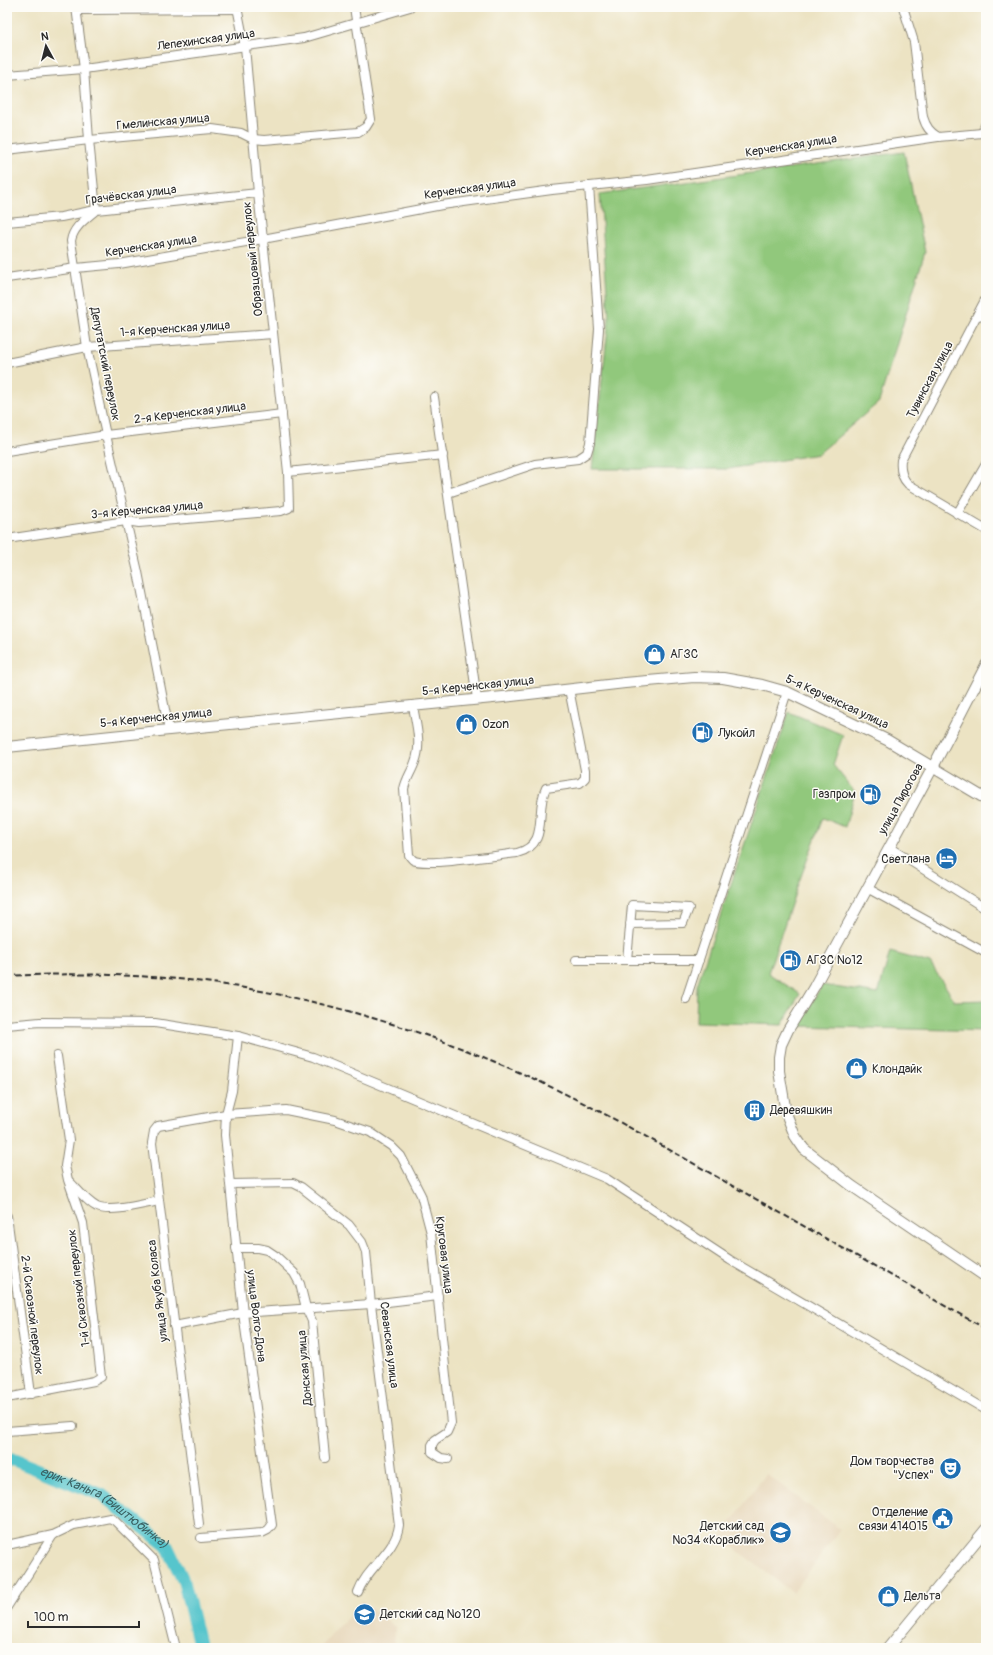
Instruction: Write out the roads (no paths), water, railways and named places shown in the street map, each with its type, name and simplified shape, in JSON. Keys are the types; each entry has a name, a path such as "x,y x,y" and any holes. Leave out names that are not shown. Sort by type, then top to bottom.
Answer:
{"main road":[{"name":"улица Пирогова","path":"986,665 890,848 788,1030 781,1045 779,1057 786,1113 795,1136 804,1149 852,1186 986,1277"},
{"name":"5-я Керченская улица","path":"7,747 568,690 632,682 694,677 722,678 762,685 787,692 887,740 986,799"},
{"path":"888,1648 986,1529"}],"street":[{"path":"354,7 356,22"},
{"path":"903,7 914,42 922,117 925,125 938,137 984,134 986,123"},
{"path":"96,210 84,69 76,8 238,8"},
{"name":"Образцовый переулок","path":"238,8 245,47 258,193 288,472 289,508"},
{"name":"Лепехинская улица","path":"7,75 84,69 304,38 407,8"},
{"name":"Гмелинская улица","path":"7,150 89,140 212,129 241,133 253,138 264,140 358,132 366,127 371,119 356,22"},
{"name":"Керченская улица","path":"7,278 76,268 119,264 263,239 442,205 647,180 938,137"},
{"path":"448,493 535,464 578,459 587,454 590,443 599,329 589,186"},
{"name":"Грачёвская улица","path":"7,222 61,217 96,210 258,193"},
{"name":"Депутатский переулок","path":"96,210 75,229 71,242 88,347 106,435 138,572 169,730"},
{"name":"Тувинская улица","path":"958,514 908,484 902,475 900,467 901,460 986,298"},
{"path":"978,314 986,320"},
{"name":"1-я Керченская улица","path":"7,363 88,347 273,334"},
{"path":"434,397 477,699"},
{"name":"2-я Керченская улица","path":"7,451 106,435 282,414"},
{"path":"288,472 443,455"},
{"path":"986,464 958,514 986,530"},
{"name":"3-я Керченская улица","path":"7,539 126,522 139,523 282,511 289,508"},
{"path":"413,706 419,744 416,762 404,789 409,855 413,860 422,862 469,860 524,851 539,837 543,796 546,788 580,782 585,778 585,770 568,690"},
{"path":"686,999 787,692"},
{"path":"890,848 986,909"},
{"path":"867,888 986,954"},
{"path":"627,960 630,924 632,905 689,908 683,923 630,924"},
{"path":"576,960 699,960"},
{"path":"7,1025 40,1022 155,1023 238,1036 313,1058 607,1179 730,1260 986,1410"},
{"name":"улица Волго-Дона","path":"201,1538 262,1533 268,1530 272,1525 243,1314 225,1135 226,1114 232,1092 238,1036"},
{"name":"1-й Сквозной переулок","path":"31,1394 94,1381 100,1377 84,1224 68,1180 65,1166 69,1140 57,1056"},
{"name":"Круговая улица","path":"226,1114 286,1110 335,1120 370,1132 391,1146 401,1156 421,1195 431,1233 451,1423 447,1432 435,1440 432,1445 432,1452 441,1458 448,1459"},
{"name":"улица Якуба Коласа","path":"199,1524 152,1143 154,1131 158,1126 226,1114"},
{"path":"68,1180 91,1202 103,1208 108,1209 159,1201"},
{"name":"Севанская улица","path":"230,1184 293,1183 301,1187 349,1225 356,1233 366,1252 371,1304 399,1525 398,1535 362,1582 358,1592"},
{"name":"2-й Сквозной переулок","path":"7,1216 31,1394"},
{"name":"Донская улица","path":"236,1248 258,1248 266,1250 276,1256 297,1278 306,1308 312,1321 325,1458"},
{"path":"174,1326 243,1314 371,1304 438,1296"},
{"path":"7,1398 31,1394"},
{"path":"7,1431 73,1426"},
{"path":"7,1545 54,1535 74,1525 104,1518 110,1518 115,1521 154,1560 176,1648"},
{"path":"7,1607 54,1535"}],"waterway":[{"name":"ерик Каньга (Биштюбинка)","path":"7,1460 14,1460 102,1495 167,1546 184,1582 200,1648"}],"railway":[{"path":"7,976 75,974 120,975 188,980 228,985 268,992 347,1011 425,1035 500,1064 589,1106 986,1329"}],"place":[{"name":"АГЗС","path":"655,654"},
{"name":"Ozon","path":"466,724"},
{"name":"Лукойл","path":"703,733"},
{"name":"Газпром","path":"871,794"},
{"name":"Светлана","path":"946,859"},
{"name":"АГЗС №12","path":"790,960"},
{"name":"Клондайк","path":"857,1069"},
{"name":"Деревяшкин","path":"755,1110"},
{"name":"Дом творчества \"Успех\"","path":"950,1468"},
{"name":"Отделение связи 414015","path":"943,1519"},
{"name":"Детский сад №34 «Кораблик»","path":"780,1533"},
{"name":"Дельта","path":"888,1596"},
{"name":"Детский сад №120","path":"365,1614"}]}
